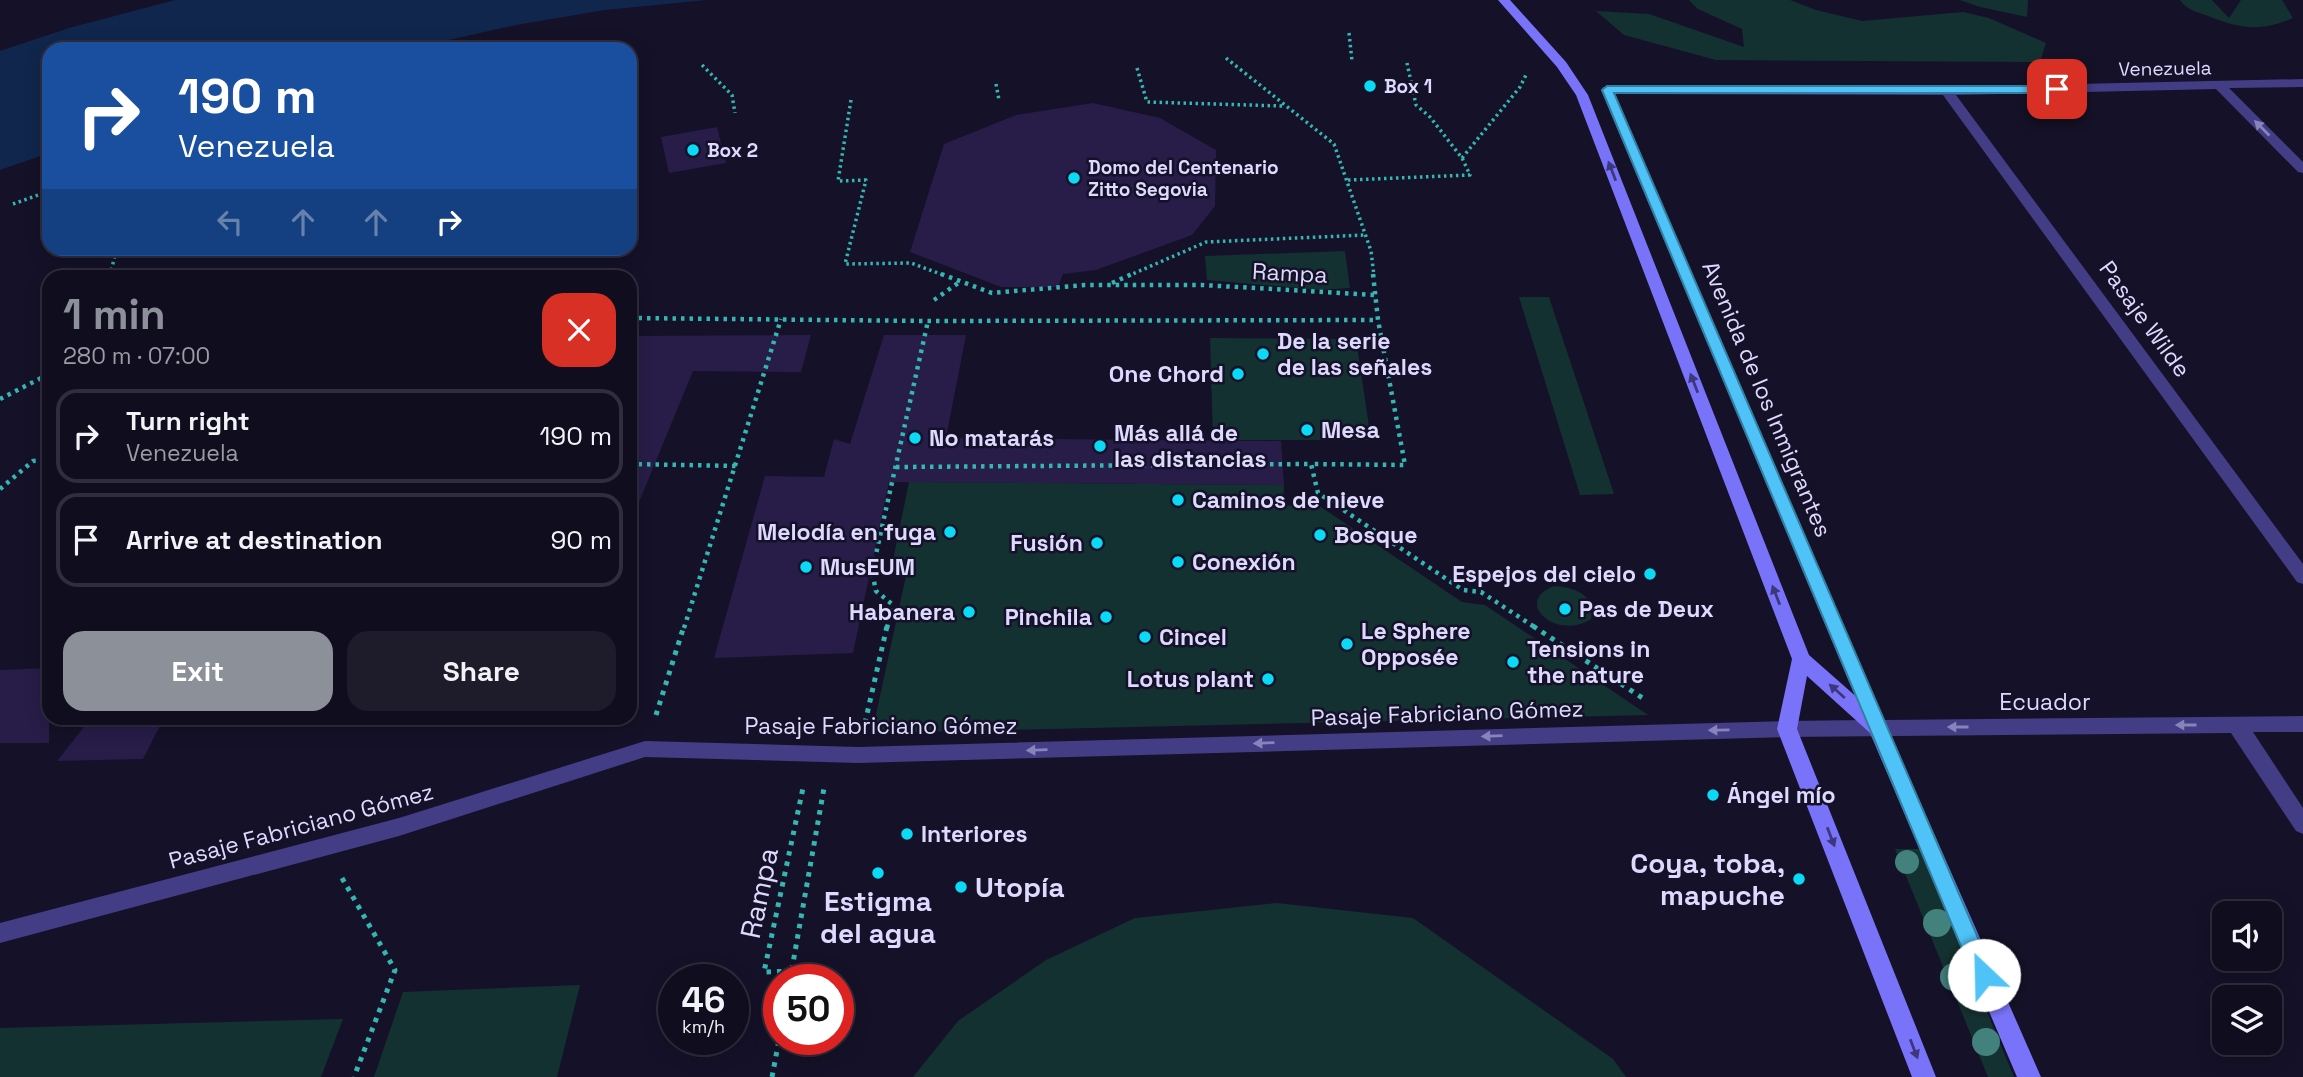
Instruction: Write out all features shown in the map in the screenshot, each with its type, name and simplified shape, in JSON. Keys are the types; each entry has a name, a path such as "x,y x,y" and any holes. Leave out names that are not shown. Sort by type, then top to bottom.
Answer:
{"main road":[{"name":"Avenida de los Inmigrantes","path":"1504,0 1562,65 1582,95 1801,659 1878,728 2029,1077"},
{"path":"1801,659 1787,729 1924,1077"}],"street":[{"name":"Venezuela","path":"1607,90 1947,91 2221,87 2303,83"},
{"path":"2221,87 2303,169"},
{"name":"Avenida de los Inmigrantes","path":"1607,90 1878,728"},
{"name":"Pasaje Wilde","path":"1947,91 2303,577"},
{"name":"Ecuador","path":"1787,729 2303,724"},
{"path":"2237,725 2303,825"},
{"name":"Pasaje Fabriciano Gómez","path":"0,933 399,827 645,749 858,755 1787,729"}],"path":[{"path":"1349,33 1352,61"},
{"path":"896,467 1405,465 1378,320 1371,251 1334,144 1282,106 1226,58"},
{"path":"1348,180 1471,175 1462,158 1430,117 1416,105 1407,63"},
{"path":"1462,158 1520,86 1532,64"},
{"path":"702,65 732,95 735,113"},
{"path":"1138,68 1147,102 1282,106"},
{"path":"996,85 999,100"},
{"name":"Rampa","path":"850,100 838,181 866,180 845,264 911,263 992,293 1108,285 1202,285 1376,295"},
{"path":"13,204 42,193"},
{"path":"1108,285 1206,242 1365,235"},
{"path":"934,300 961,281"},
{"path":"637,318 928,321 1378,320"},
{"path":"645,749 781,319"},
{"path":"858,755 892,604 876,591 872,572 928,321"},
{"path":"0,399 42,378"},
{"path":"0,489 33,460 42,460"},
{"path":"637,464 736,466"},
{"path":"1311,464 1318,493 1463,590 1482,592 1691,730"},
{"path":"793,964 826,775"},
{"name":"Rampa","path":"766,964 805,777"},
{"path":"324,847 395,970 354,1077"},
{"path":"772,1077 776,1055"}],"green space":[{"path":"1689,0 1790,0 1816,10 1862,21 1963,12 1989,18 2046,43 2040,62 1716,60 1624,35 1596,11 1649,14 1744,47 1742,29 1698,9"},
{"path":"1960,0 2028,0 2027,17 1980,7"},
{"path":"2180,0 2212,0 2229,18 2241,0 2282,0 2293,18 2260,27 2241,26 2192,10"},
{"path":"1345,251 1350,288 1321,290 1207,280 1205,256"},
{"path":"1519,297 1549,297 1614,494 1580,495"},
{"path":"1210,338 1356,339 1371,440 1213,440"},
{"path":"909,482 1284,485 1283,506 1315,503 1462,602 1485,605 1648,715 872,733 907,571 891,570"},
{"path":"1554,586 1569,588 1587,598 1591,604 1591,619 1578,625 1566,626 1544,617 1538,610 1537,601 1542,593"},
{"path":"1895,849 1920,849 2014,1077 1988,1077"},
{"path":"1277,903 1413,918 1613,1059 1626,1077 913,1077 958,1021 1046,960 1135,918"},
{"path":"580,985 557,1077 374,1077 403,992"},
{"path":"343,1019 321,1077 0,1077 0,1028"}],"water":[{"path":"175,0 706,0 605,10 516,25 440,42 42,42 42,155 0,170 0,51 69,28"}],"building":[{"name":"Domo del Centenario Zitto Segovia","path":"1093,103 1160,118 1216,150 1215,206 1192,235 1096,270 1063,274 1058,287 1001,287 910,252 944,144 1016,115"},
{"name":"Box 2","path":"717,127 726,163 669,173 661,137"},
{"path":"811,335 801,372 693,371 637,507 637,336"},
{"path":"884,335 966,335 946,438 1281,441 1284,485 889,482 853,653 714,658 765,476 824,477 834,439 850,444"},
{"path":"42,668 42,725 49,725 49,743 0,743 0,670"},
{"path":"85,725 160,725 143,759 57,761"}],"place":[{"name":"Box 1","path":"1370,86"},
{"name":"Box 2","path":"693,150"},
{"name":"Domo del Centenario Zitto Segovia","path":"1074,178"},
{"name":"De la serie de las señales","path":"1263,354"},
{"name":"One Chord","path":"1238,374"},
{"name":"Mesa","path":"1307,430"},
{"name":"No matarás","path":"915,438"},
{"name":"Más allá de las distancias","path":"1100,446"},
{"name":"Caminos de nieve","path":"1178,500"},
{"name":"Melodía en fuga","path":"950,532"},
{"name":"Bosque","path":"1320,535"},
{"name":"Fusión","path":"1097,543"},
{"name":"Conexión","path":"1178,562"},
{"name":"MusEUM","path":"806,567"},
{"name":"Espejos del cielo","path":"1650,574"},
{"name":"Pas de Deux","path":"1565,609"},
{"name":"Habanera","path":"969,612"},
{"name":"Pinchila","path":"1106,617"},
{"name":"Cincel","path":"1145,637"},
{"name":"Le Sphere Opposée","path":"1347,644"},
{"name":"Tensions in the nature","path":"1513,662"},
{"name":"Lotus plant","path":"1268,679"},
{"name":"Ángel mío","path":"1713,795"},
{"name":"Interiores","path":"907,834"},
{"name":"Estigma del agua","path":"878,873"},
{"name":"Coya, toba, mapuche","path":"1799,879"},
{"name":"Utopía","path":"961,887"}],"route":[{"path":"1984,975 1607,90 2057,89"}]}
